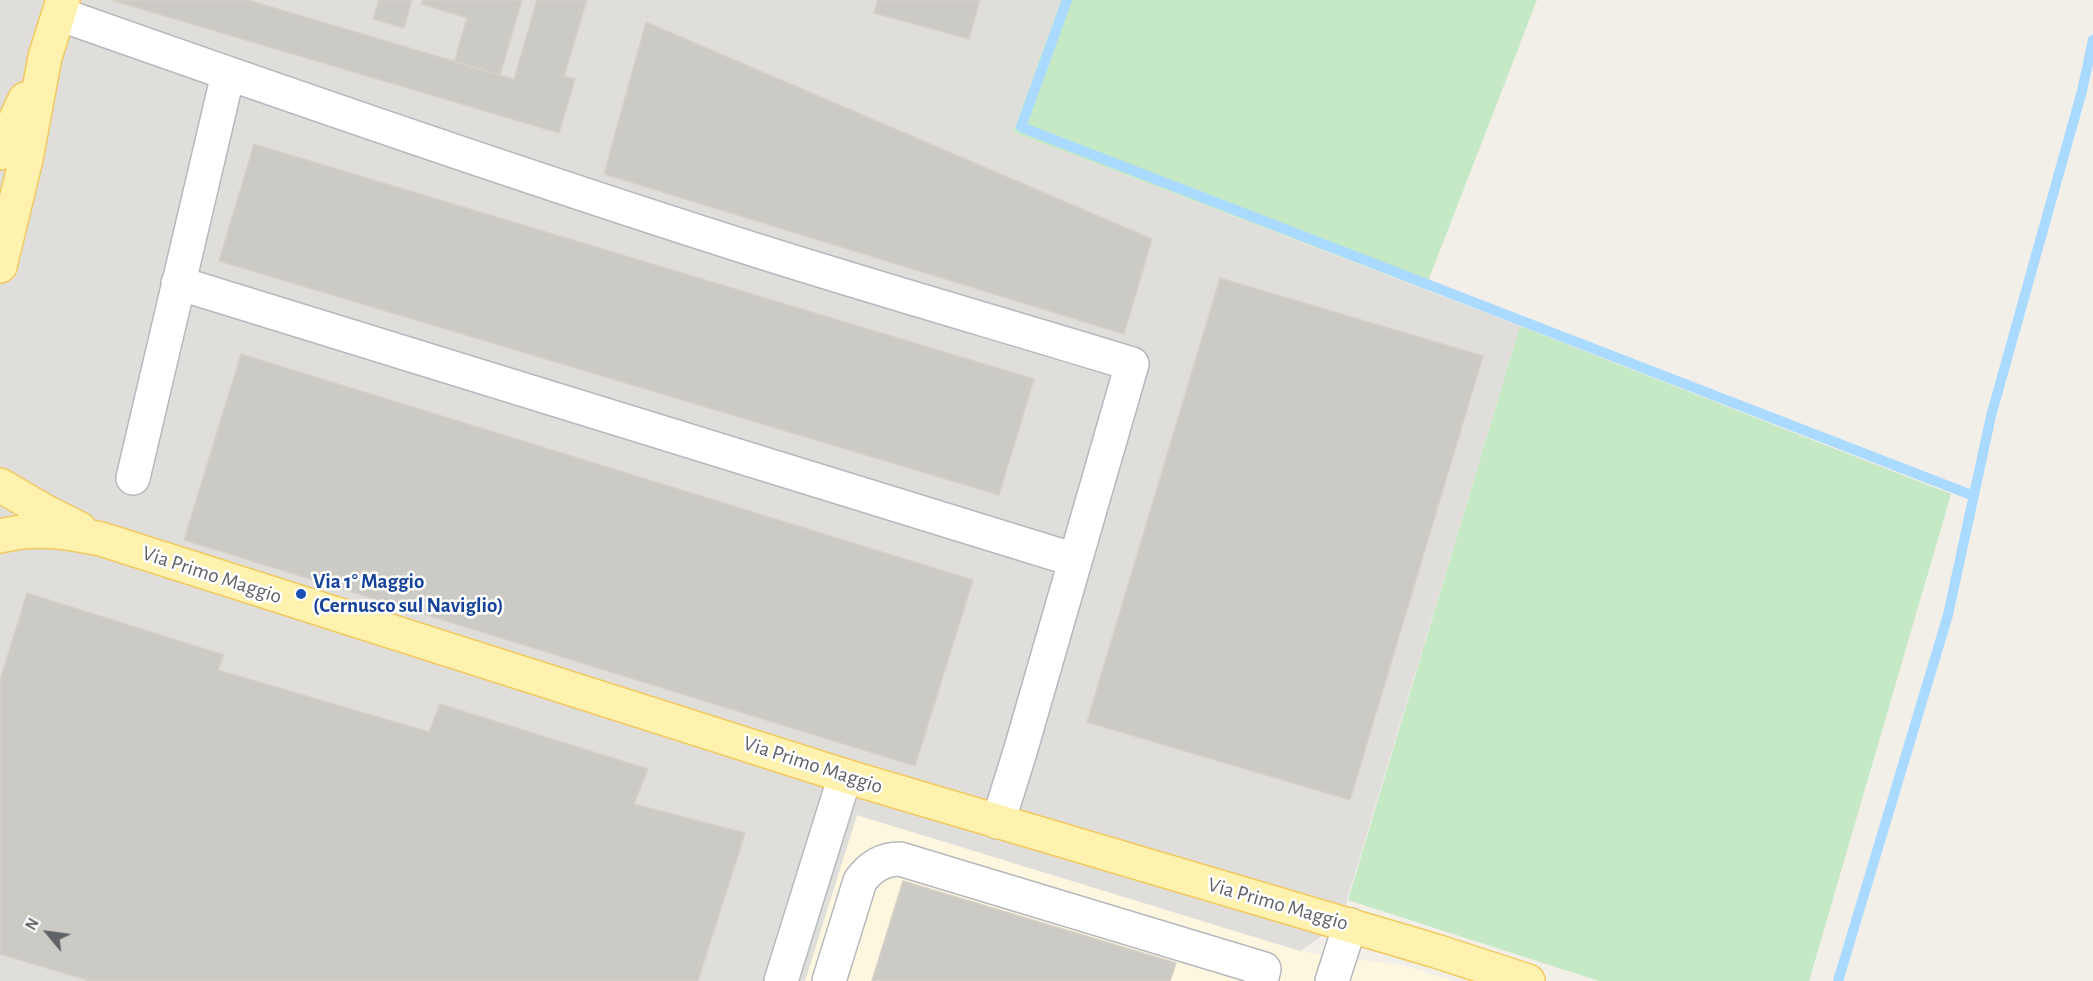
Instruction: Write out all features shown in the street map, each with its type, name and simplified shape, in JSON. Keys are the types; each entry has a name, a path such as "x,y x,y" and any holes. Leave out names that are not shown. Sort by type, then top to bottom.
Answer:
{"main road":[{"path":"0,266 26,159 45,57 61,7"},
{"path":"0,153 45,57"},
{"name":"Via Primo Maggio","path":"0,485 46,512 101,539"},
{"name":"Via Primo Maggio","path":"0,536 12,533 59,531 101,539 844,776 1350,925 1528,981"}],"lane":[{"path":"61,7 228,74 768,254 1132,364 998,822"},
{"path":"133,478 228,74"},
{"path":"178,283 1075,560"},
{"path":"781,981 844,776"},
{"path":"829,981 857,887 869,870 880,862 893,859 907,860 1262,975"},
{"path":"1332,981 1350,925"}],"shaded area":[{"path":"0,0 1061,0 1013,132 1520,326 1340,923 1300,951 857,815 805,981 0,981"},
{"path":"856,815 1300,951 1406,966 1453,981 805,981"}],"green space":[{"path":"1061,0 1537,0 1425,289 1013,132"},
{"path":"1520,326 1951,494 1809,981 1599,981 1348,900"}],"building":[{"path":"111,0 248,0 514,79 537,0 587,0 564,76 575,79 559,133"},
{"path":"379,0 412,0 404,28 373,19"},
{"path":"423,0 522,0 500,75 454,62 467,18 421,4"},
{"path":"878,0 980,0 969,39 874,13"},
{"path":"646,22 1152,239 1124,334 604,174"},
{"path":"254,144 1034,379 999,495 219,261"},
{"path":"1220,278 1483,356 1350,800 1087,722"},
{"path":"241,354 973,580 915,766 184,540"},
{"path":"27,593 224,655 218,670 429,732 440,704 648,769 634,804 745,833 698,981 90,981 0,954 0,680"},
{"path":"903,881 1176,963 1170,981 872,981"}],"waterway":[{"path":"1067,0 1021,127 1974,496"},
{"path":"1838,981 1948,615 1991,416 2082,91 2093,40"}],"place":[{"name":"Via 1° Maggio (Cernusco sul Naviglio)","path":"301,594"}]}
